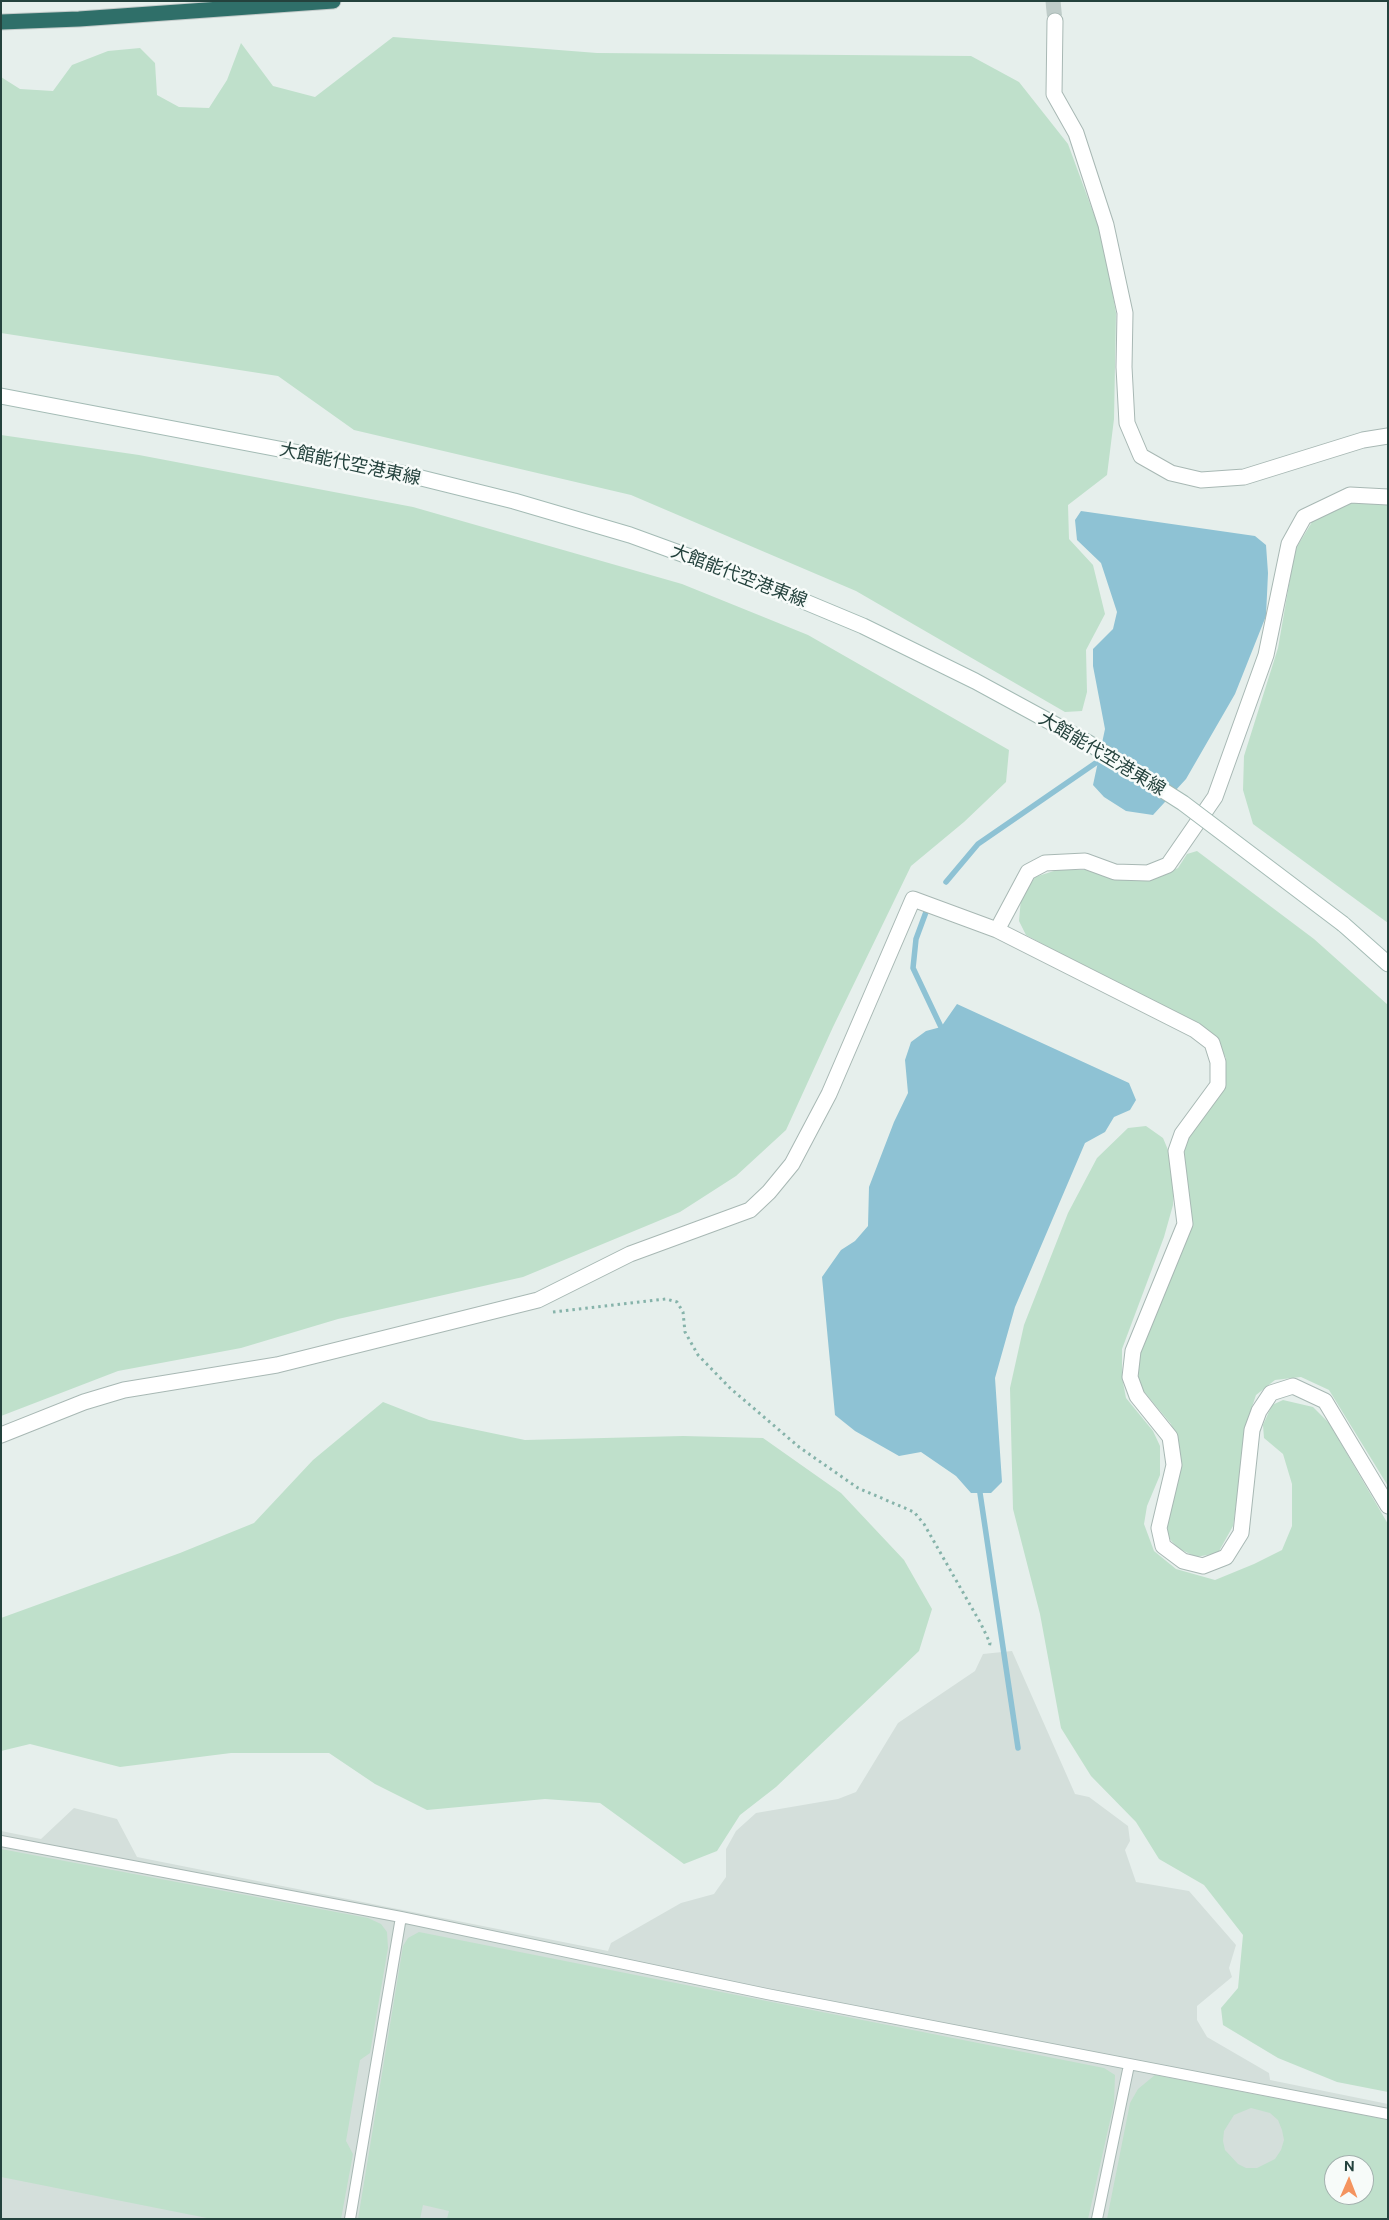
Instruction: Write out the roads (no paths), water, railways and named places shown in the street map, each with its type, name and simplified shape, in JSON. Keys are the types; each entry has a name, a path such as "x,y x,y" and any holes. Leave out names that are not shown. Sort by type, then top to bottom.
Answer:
{"highway":[{"path":"1,22 79,19 334,1"}],"street":[{"path":"1055,20 1054,94 1076,133 1106,225 1125,313 1124,367 1127,423 1141,456 1171,473 1200,480 1244,477 1364,440 1388,436"},
{"name":"大館能代空港東線","path":"1,396 408,475 514,501 630,535 748,578 863,626 975,681 1087,742 1183,803 1343,924 1388,964"},
{"path":"997,930 1028,872 1045,862 1085,862 1115,872 1148,873 1168,865 1215,797 1266,655 1289,544 1304,517 1350,495 1388,497"},
{"path":"1,1435 84,1402 124,1390 277,1365 538,1300 630,1254 750,1210 769,1192 792,1164 829,1094 913,899 997,930 1196,1030 1212,1043 1218,1062 1218,1085 1182,1134 1176,1151 1185,1224 1133,1351 1130,1377 1137,1396 1170,1437 1174,1465 1160,1528 1163,1546 1183,1561 1203,1566 1226,1557 1241,1533 1252,1430 1259,1411 1271,1393 1293,1386 1325,1401 1388,1506"}],"lane":[{"path":"1,1841 401,1917 767,1994 1388,2114"},
{"path":"350,2219 401,1917"},
{"path":"1097,2219 1129,2065"}],"water":[{"path":"1081,511 1255,536 1266,545 1268,573 1266,616 1235,694 1186,779 1153,815 1126,811 1104,797 1093,785 1105,729 1093,666 1093,649 1113,629 1117,612 1101,563 1077,540 1075,520"},
{"path":"957,1004 1129,1083 1136,1100 1130,1110 1114,1117 1105,1132 1085,1143 1015,1307 995,1378 1002,1482 991,1493 971,1493 956,1476 921,1452 899,1456 855,1431 835,1415 822,1277 841,1250 855,1241 868,1226 869,1187 894,1122 908,1093 905,1060 911,1042 926,1031 941,1027"}],"waterway":[{"path":"946,882 978,844 1100,760"},
{"path":"926,912 916,939 913,968 941,1027"},
{"path":"980,1493 1018,1748"}],"tunnel":[{"path":"1053,1 1055,21"}]}
